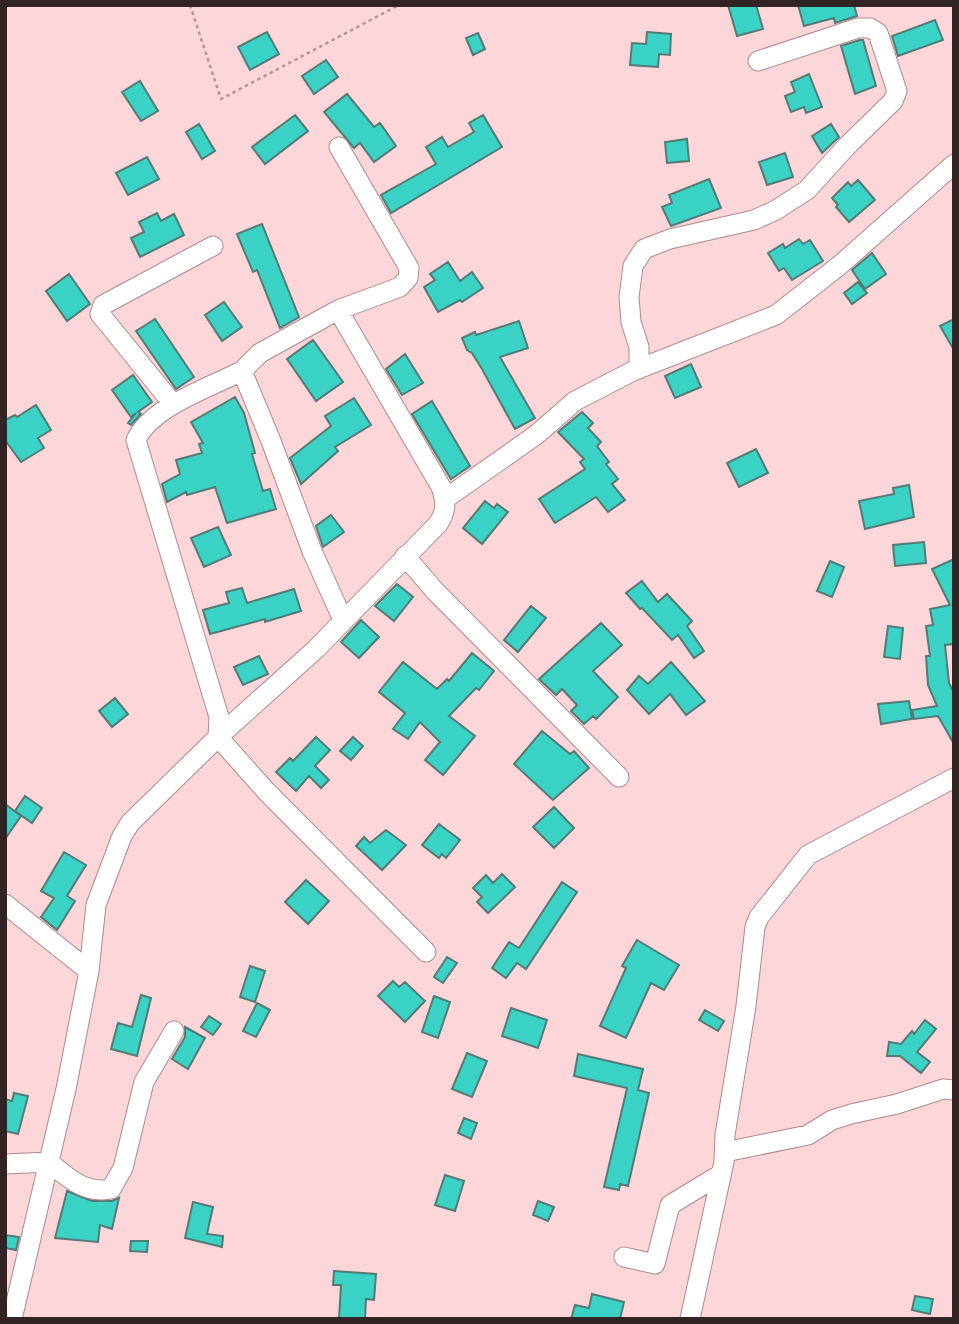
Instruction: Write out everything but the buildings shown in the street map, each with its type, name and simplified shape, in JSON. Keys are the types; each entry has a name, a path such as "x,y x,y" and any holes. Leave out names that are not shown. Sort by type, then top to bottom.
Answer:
{"street":[{"path":"639,369 639,347 631,322 629,297 633,266 644,249 670,239 754,220 807,190 893,101 897,91 878,33 870,28 858,28 758,61"},
{"path":"339,147 409,268 400,288 338,310 260,354 242,371 173,404 142,427 136,440 219,717 218,737 266,791 426,952"},
{"path":"445,499 536,435 575,401 639,369 776,315 840,265 954,164"},
{"path":"173,404 100,314 103,305 213,246"},
{"path":"12,1319 66,1089 89,971 96,905 122,836 130,823 218,737 316,649 443,516 445,499 441,487 338,310"},
{"path":"242,371 312,551 344,620"},
{"path":"405,556 435,591 620,777"},
{"path":"690,1319 725,1152 724,1135 746,1006 755,927 759,917 808,855 954,778"},
{"path":"5,904 89,971"},
{"path":"5,1164 49,1162 78,1186 111,1189 123,1168 144,1082 174,1031"},
{"path":"725,1152 808,1135 832,1120 851,1114 897,1104 943,1089 954,1090"},
{"path":"624,1257 655,1264 670,1205 721,1174"}],"path":[{"path":"190,5 221,99 399,5"}]}
